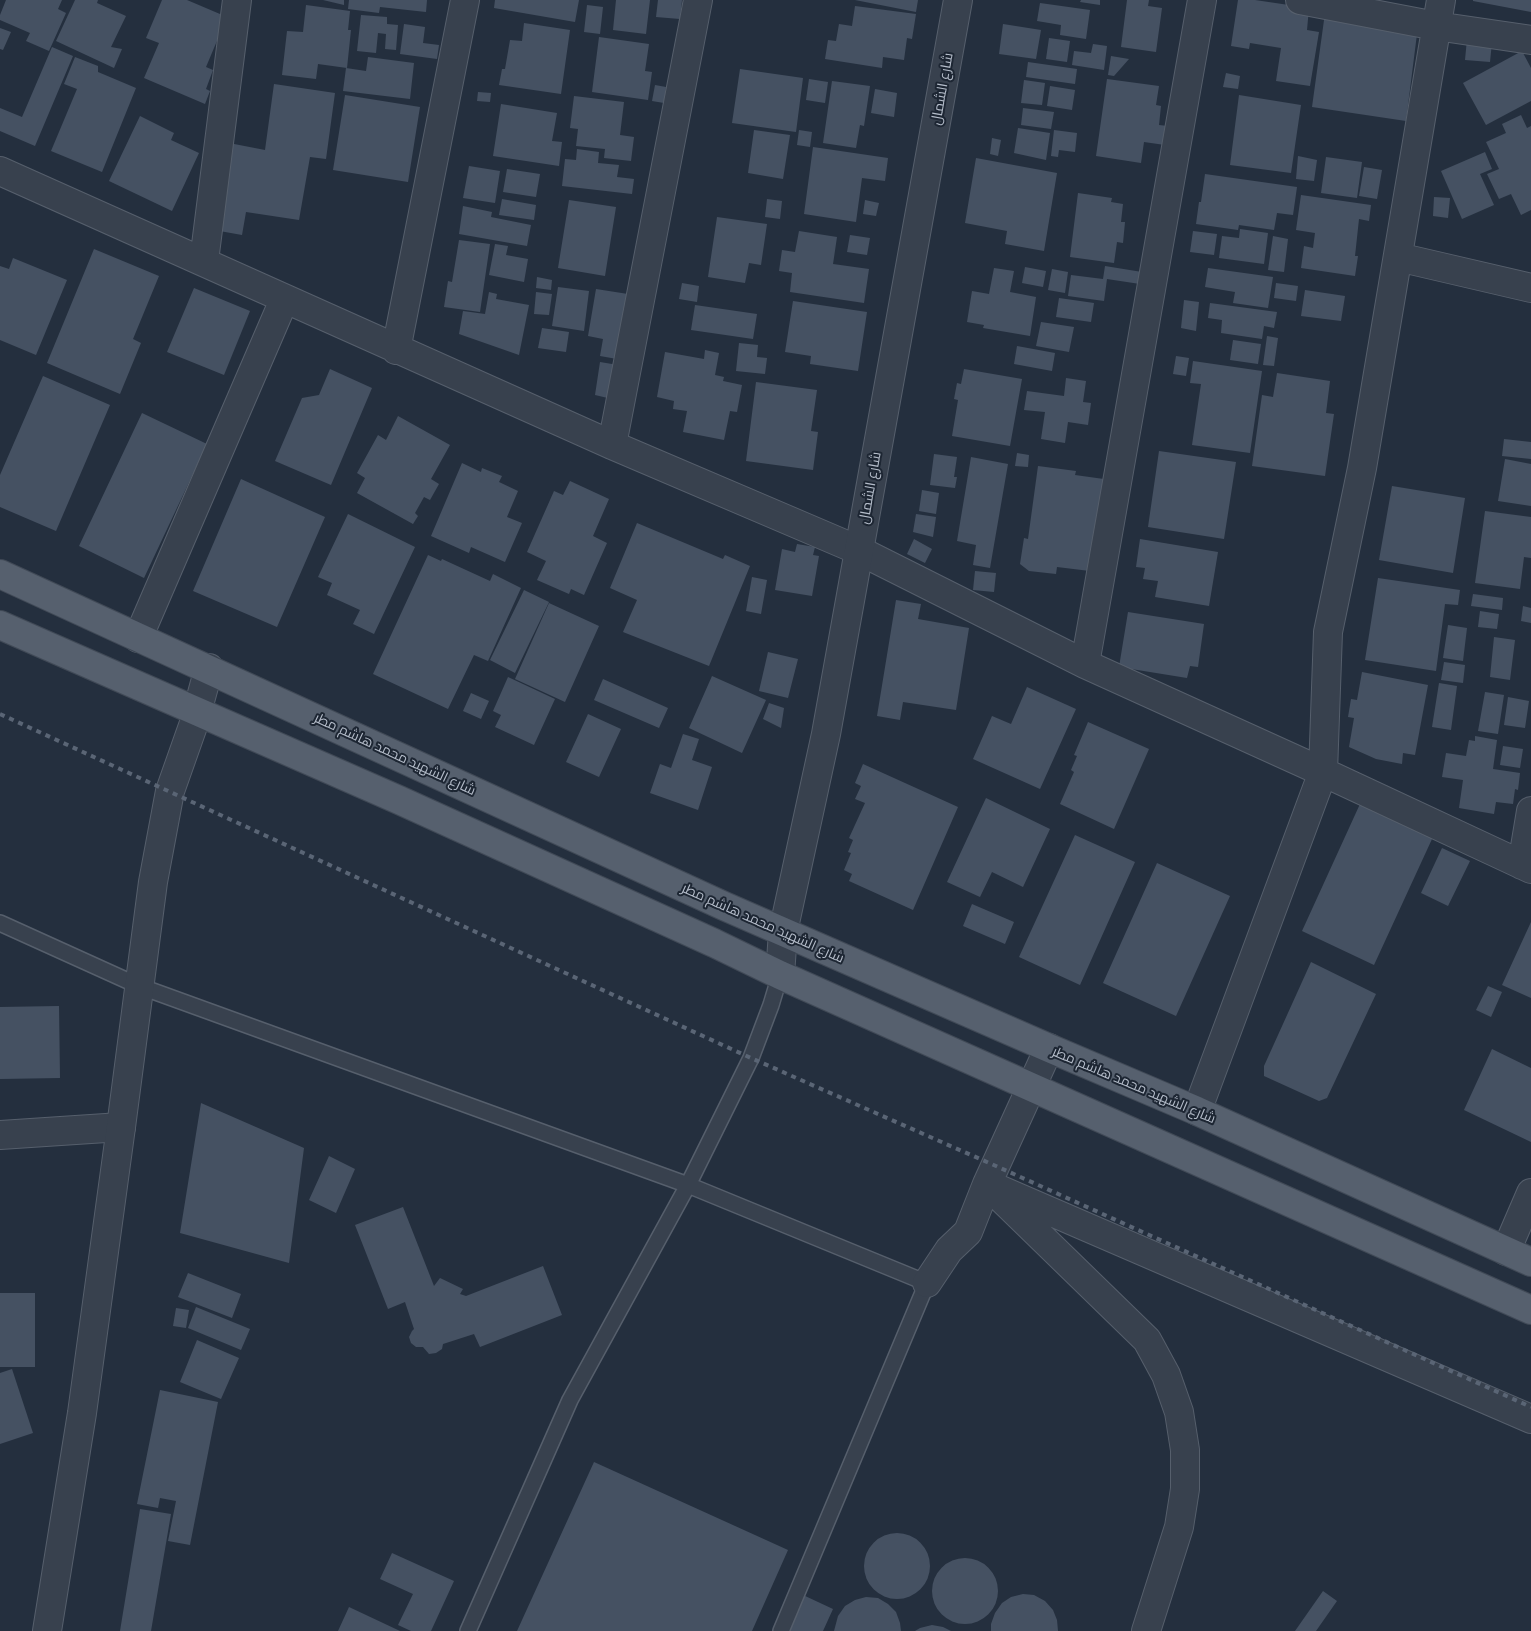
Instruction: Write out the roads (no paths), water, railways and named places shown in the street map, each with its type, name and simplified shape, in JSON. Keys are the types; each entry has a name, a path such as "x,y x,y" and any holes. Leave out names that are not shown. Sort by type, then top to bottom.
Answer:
{"main road":[{"name":"شارع الشهيد محمد هاشم مطر","path":"0,574 783,932 1197,1111 1531,1262"},
{"path":"0,625 462,828 780,975 1531,1310"}],"street":[{"path":"204,261 237,0"},
{"path":"396,350 465,0"},
{"path":"612,445 698,0"},
{"name":"شارع الشمال","path":"780,975 783,932 826,734 958,0"},
{"path":"1085,664 1202,0"},
{"path":"1300,0 1436,26 1531,40"},
{"path":"1197,1111 1323,772 1328,632 1362,468 1441,0"},
{"path":"0,171 204,261 284,300 396,350 858,550 1085,664 1526,867 1531,811"},
{"path":"1398,258 1531,288"},
{"path":"138,638 284,300"},
{"path":"47,1631 82,1413 153,882 170,791 209,668"},
{"path":"927,1283 949,1250 968,1232 987,1184 1049,1048"},
{"path":"0,1135 121,1127"},
{"path":"987,1184 1531,1418"},
{"path":"987,1184 1147,1340 1166,1374 1178,1412 1185,1450 1185,1489 1178,1528 1146,1631"},
{"path":"1506,1252 1531,1193"}],"lane":[{"path":"0,923 139,986 688,1185 927,1283 781,1631"},
{"path":"468,1631 570,1400 688,1185 751,1058 771,1006 780,975"}],"railway":[{"path":"0,714 751,1058 1531,1407"}]}
